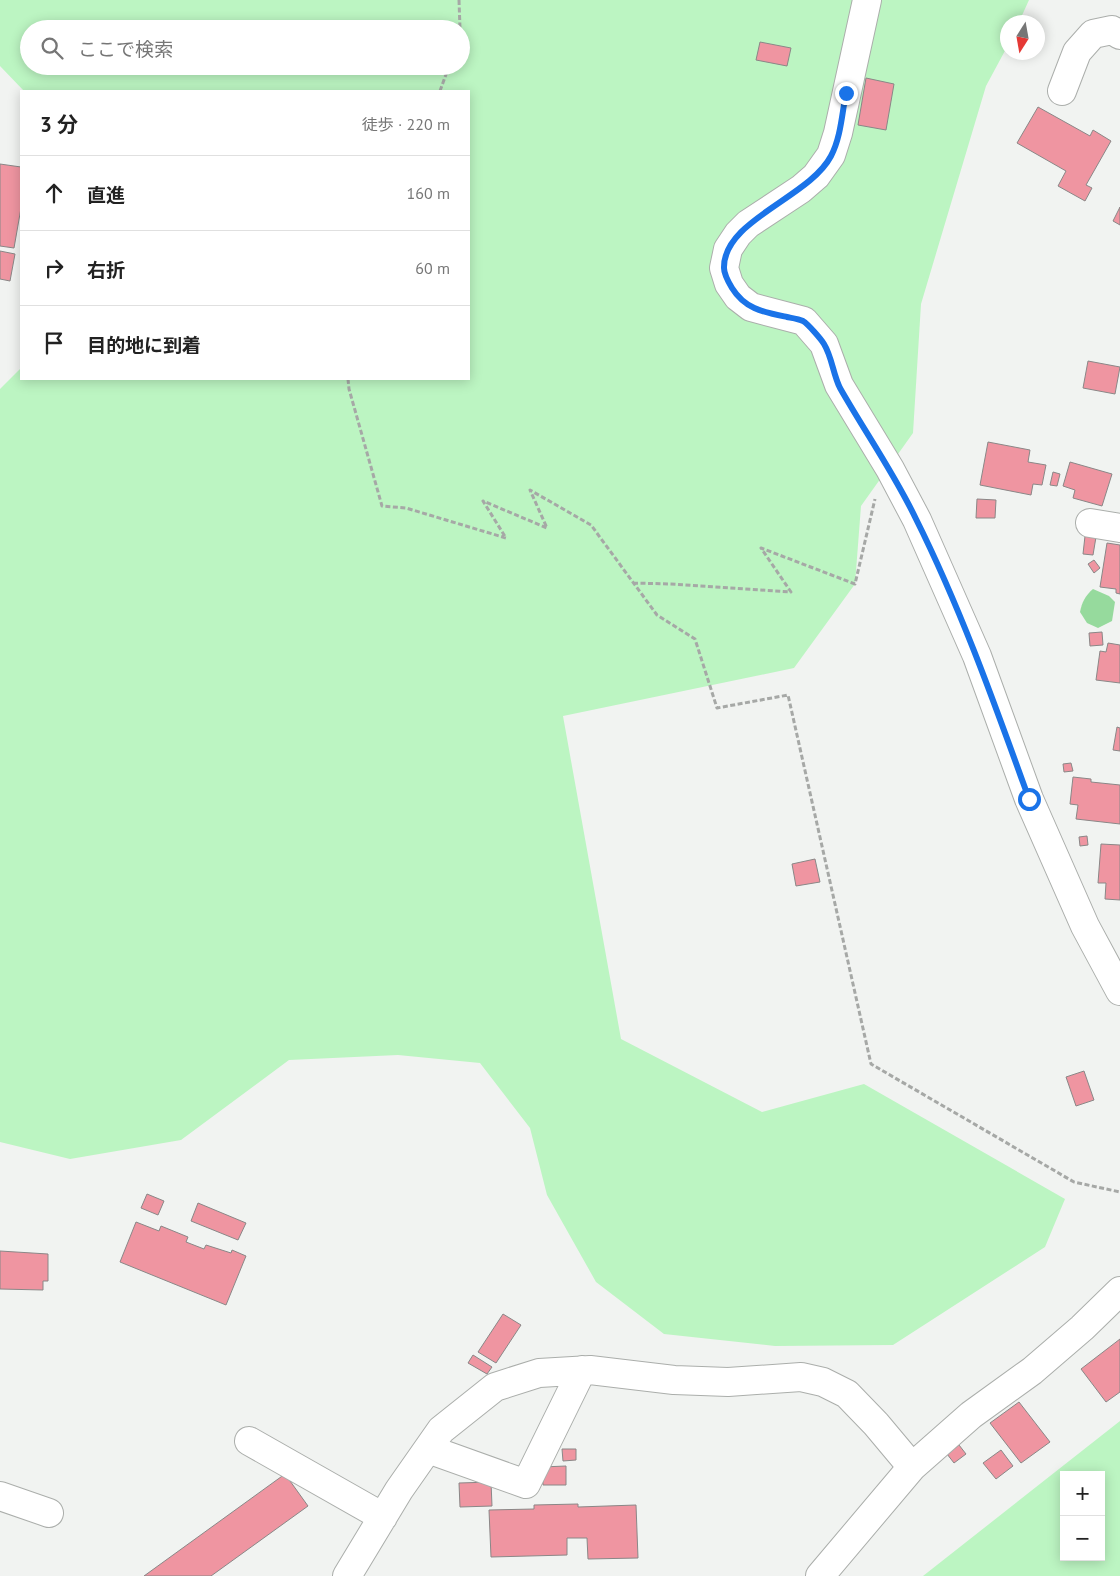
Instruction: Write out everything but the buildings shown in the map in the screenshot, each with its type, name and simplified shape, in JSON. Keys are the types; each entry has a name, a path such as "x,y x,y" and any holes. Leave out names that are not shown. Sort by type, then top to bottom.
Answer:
{"street":[{"path":"867,0 838,133 831,155 816,176 748,224 738,234 728,249 724,268 729,284 738,297 751,308 804,321 824,344 839,385 890,469 917,520 977,656 1029,799 1085,926 1120,991"},
{"path":"1062,91 1076,52 1093,34 1112,30 1120,36"},
{"path":"1090,523 1120,528"},
{"path":"820,1576 912,1467 971,1415 1032,1371 1082,1328 1120,1291"},
{"path":"428,1449 526,1484 582,1370"},
{"path":"347,1576 383,1517 441,1430 495,1387 539,1373 590,1370 674,1380 728,1382 801,1377 823,1382 847,1394 876,1424 912,1467"},
{"path":"249,1441 383,1517"},
{"path":"0,1496 49,1513"}],"path":[{"path":"460,0 460,20"},
{"path":"440,90 446,75"},
{"path":"348,380 348,389 382,506 406,508 506,538 483,501 548,528 530,490 591,525 657,615 695,639 717,708 788,695 871,1064 1074,1182 1120,1192"},
{"path":"633,583 791,592 761,548 854,584 877,491"}],"shaded area":[{"path":"0,0 1029,0 1022,15 1000,15 1000,60 986,86 921,304 913,433 861,506 855,584 794,668 563,716 621,1039 762,1112 864,1084 1065,1199 1045,1247 893,1345 775,1346 664,1334 596,1282 547,1195 530,1128 480,1063 398,1055 289,1060 181,1140 70,1159 0,1142 0,389 20,369 20,380 470,380 470,90 23,90 0,66"},
{"path":"1093,589 1109,596 1115,602 1112,621 1098,628 1087,623 1080,612 1084,599"},
{"path":"1120,1421 1120,1576 923,1576"}],"route":[{"path":"846,93 838,133 831,155 816,176 748,224 738,234 728,249 724,268 729,284 738,297 751,308 804,321 824,344 839,385 890,469 917,520 977,656 1029,799"}]}
